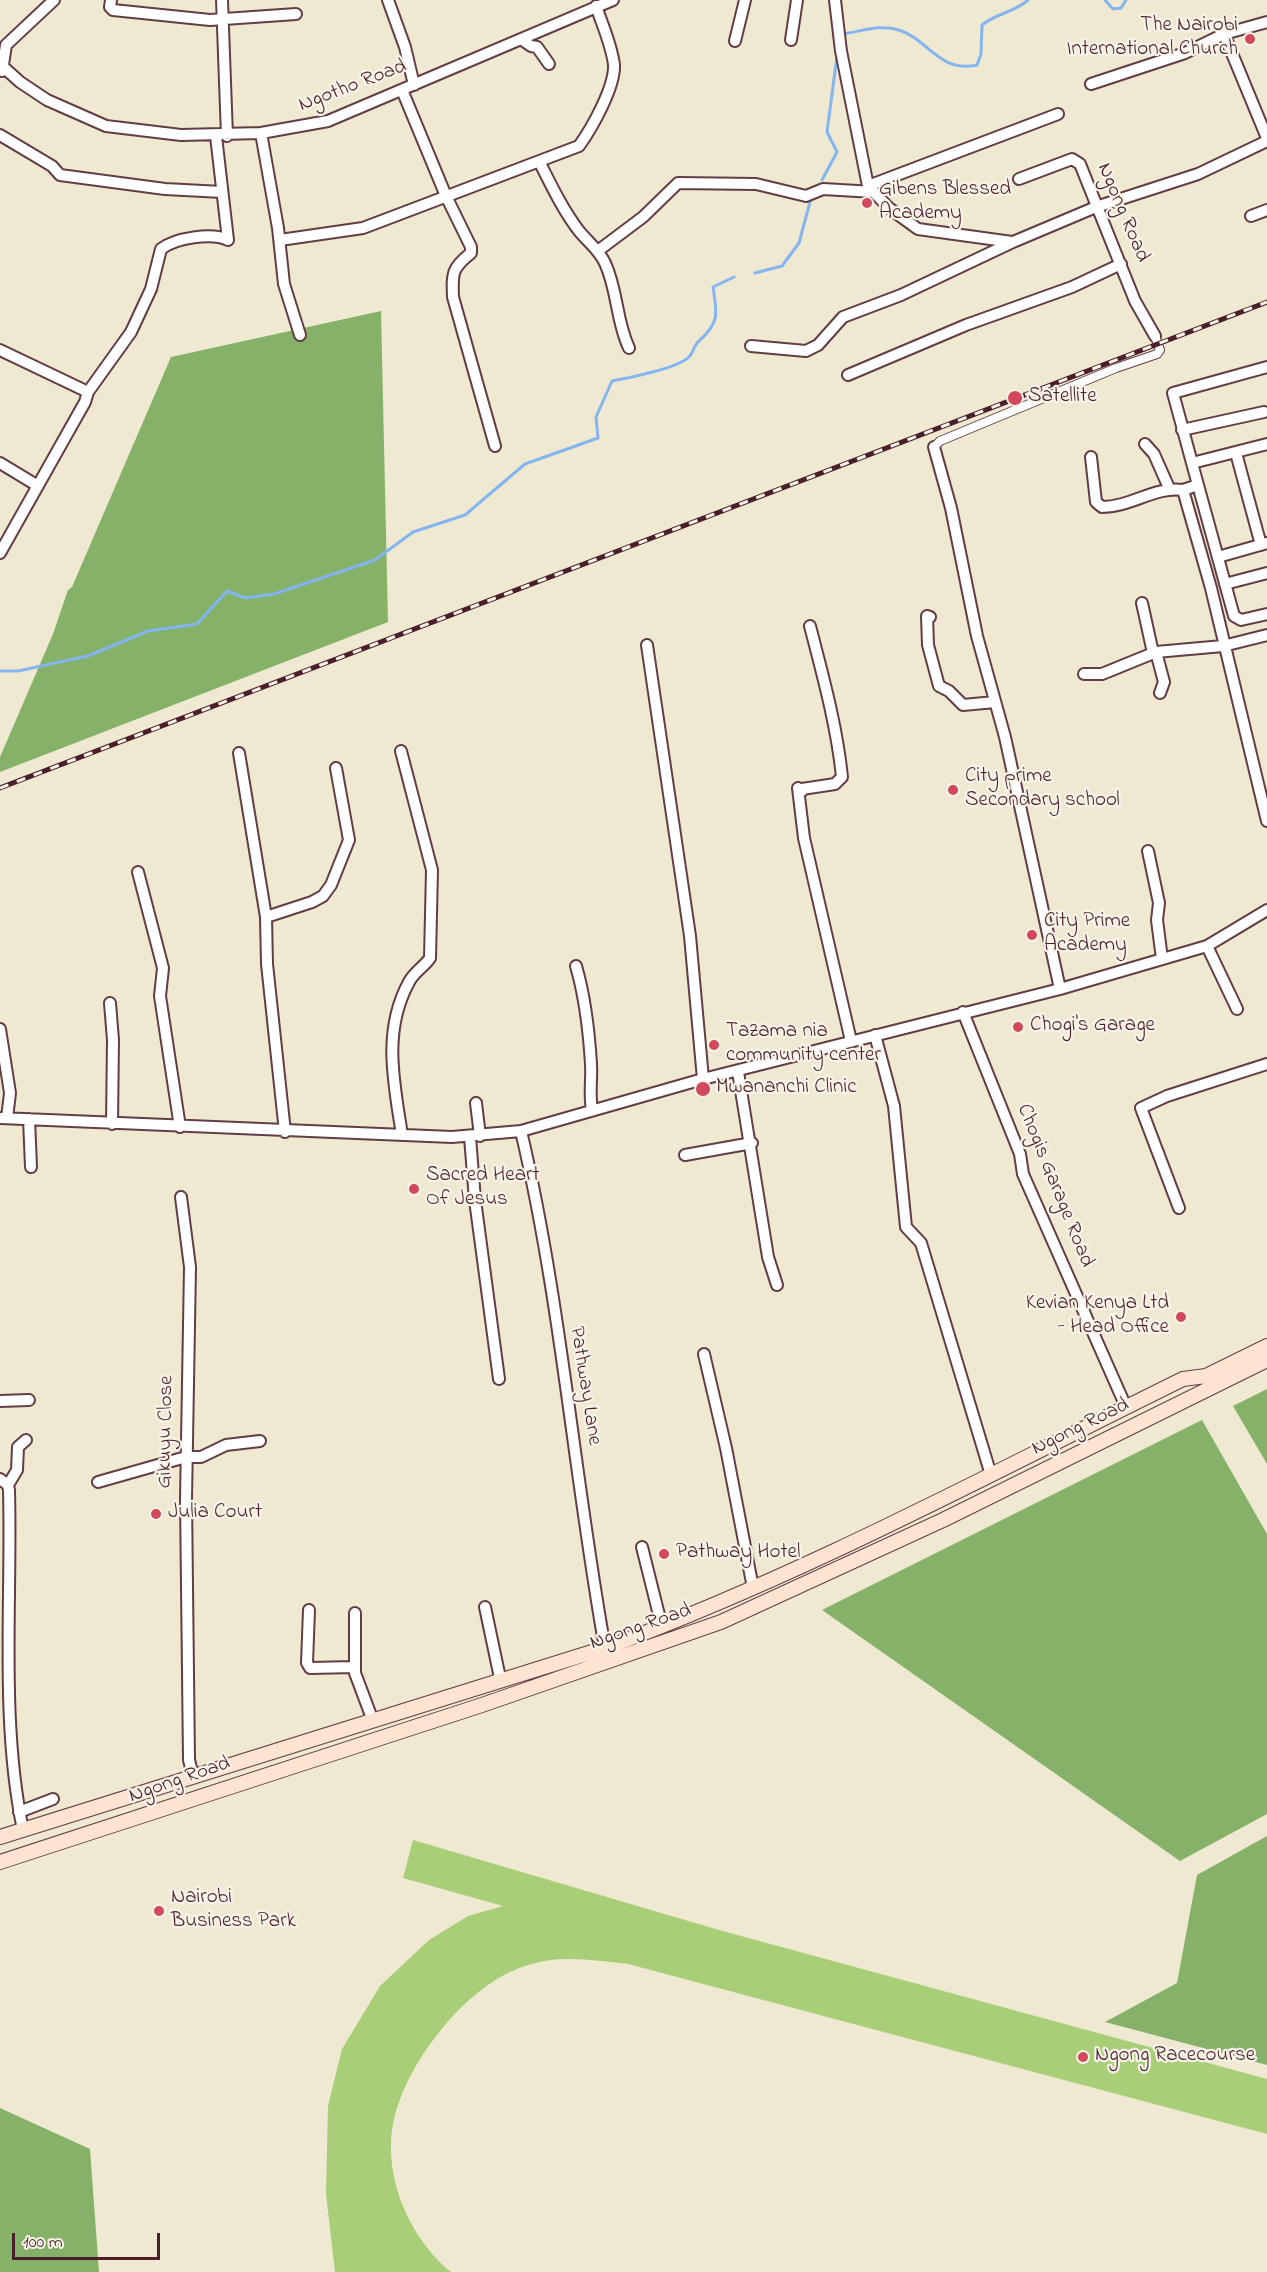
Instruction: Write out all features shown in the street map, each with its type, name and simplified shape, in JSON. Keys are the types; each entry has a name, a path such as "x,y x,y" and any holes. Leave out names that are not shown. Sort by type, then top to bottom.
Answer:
{"main road":[{"name":"Ngong Road","path":"0,1837 500,1678 605,1648 662,1627 774,1581 1183,1379 1206,1376 1267,1346"},
{"name":"Ngong Road","path":"0,1862 482,1705 721,1622 943,1520 1267,1360"}],"street":[{"path":"1,69 6,45 54,0"},
{"path":"111,0 110,7 113,10 179,18 210,20 296,14"},
{"path":"222,0 228,136"},
{"path":"388,0 405,47 414,85"},
{"name":"Ngotho Road","path":"1,69 47,100 106,126 145,133 216,136 261,133 328,121 614,0"},
{"path":"735,41 745,0"},
{"path":"791,40 797,0"},
{"path":"835,0 841,51 871,189 906,223 918,229 1013,242"},
{"path":"279,240 363,228 540,163 579,146 591,127 607,92 614,65 596,6"},
{"path":"1091,84 1185,53 1224,34 1267,22"},
{"path":"751,346 806,351 818,345 843,317 901,295 1013,242 1096,207 1198,174 1267,139 1224,34"},
{"path":"521,39 537,47 549,64"},
{"path":"402,90 446,196 471,247 471,253 456,265 453,277 453,297 495,446"},
{"path":"599,250 643,217 678,183 756,184 806,196 824,189 871,189 1058,114"},
{"path":"261,133 284,284 300,335"},
{"path":"0,135 52,166 60,175 165,189 222,192"},
{"path":"0,553 88,392 131,332 151,289 160,249 171,242 214,236 228,240 216,136"},
{"name":"Ngong Road","path":"1019,179 1072,159 1080,164 1135,301 1155,336"},
{"path":"540,163 559,202 580,232 599,250 612,282 620,327 629,348"},
{"path":"1251,216 1267,210"},
{"path":"848,375 966,325 1072,287 1121,264"},
{"path":"1060,989 995,702 977,636 953,519 934,447 940,441 1116,368 1157,354 1160,350 1155,336"},
{"path":"0,350 88,392"},
{"path":"1267,367 1175,391 1172,397 1234,616 1241,620 1267,614"},
{"path":"1182,430 1264,412"},
{"path":"1145,444 1154,454 1169,488"},
{"path":"1192,463 1267,444"},
{"path":"1218,557 1264,544 1236,453"},
{"path":"1090,457 1096,502 1102,507 1125,505 1169,488 1183,490 1198,484"},
{"path":"0,463 38,486"},
{"path":"1183,490 1211,588 1223,646 1267,821"},
{"path":"1225,584 1267,573"},
{"path":"1142,603 1164,682 1160,693"},
{"path":"930,617 927,616 928,645 939,686 949,691 963,705 995,702"},
{"path":"810,626 830,706 842,777 835,784 802,789 802,791 798,788 804,838 851,1041"},
{"path":"1084,674 1102,674 1155,653 1223,646 1267,635"},
{"path":"647,645 690,936 703,1079"},
{"path":"401,751 430,861 433,890 430,958 407,984 391,1037 392,1064 402,1135"},
{"path":"239,753 266,917 267,964 285,1132"},
{"path":"266,917 312,902 323,896 331,885 349,840 336,768"},
{"path":"1148,851 1160,903 1157,920 1162,959"},
{"path":"138,872 163,968 160,996 180,1127"},
{"path":"0,1029 10,1093 4,1118 285,1132 475,1136 521,1131 703,1079 1060,989 1207,946 1267,910"},
{"path":"1207,946 1237,1009"},
{"path":"576,966 581,985 591,1064 589,1090 592,1110"},
{"path":"110,1003 113,1040 112,1124"},
{"name":"Chogis Garage Road","path":"963,1012 1020,1154 1023,1174 1126,1407"},
{"path":"875,1035 894,1106 906,1227 921,1243 991,1475"},
{"path":"1179,1208 1141,1108 1167,1096 1267,1064"},
{"path":"738,1072 752,1143 768,1257 777,1285"},
{"path":"476,1102 475,1200 499,1378"},
{"path":"29,1119 31,1167"},
{"name":"Pathway Lane","path":"521,1131 537,1203 572,1418 589,1556 605,1648"},
{"path":"685,1155 752,1143"},
{"name":"Gikuyu Close","path":"182,1197 190,1268 186,1457 188,1715 193,1776"},
{"path":"704,1354 726,1448 753,1588"},
{"path":"0,1401 29,1400"},
{"path":"23,1830 12,1775 4,1482 18,1468 18,1447 26,1440"},
{"path":"98,1482 186,1457 201,1457 226,1445 260,1441"},
{"path":"642,1547 662,1627"},
{"path":"485,1607 500,1678"},
{"path":"309,1610 307,1663 310,1668 355,1667"},
{"path":"355,1612 357,1682 373,1720"},
{"path":"19,1812 53,1799"}],"green space":[{"path":"381,311 388,622 0,772 0,757 53,634 68,590 72,587 171,357"},
{"path":"1267,1389 1267,1464 1233,1406"},
{"path":"1202,1420 1267,1534 1267,1814 1180,1861 822,1610"},
{"path":"1267,1836 1267,2065 1105,2022 1177,1983 1197,1875"},
{"name":"Ngong Racecourse","path":"413,1840 719,1930 1267,2079 1267,2134 628,1964 576,1959 551,1960 513,1970 481,1990 462,2007 423,2054 406,2085 397,2108 392,2130 391,2153 400,2198 421,2239 451,2272 335,2272 326,2194 328,2106 342,2049 380,1986 429,1940 468,1916 503,1906 403,1878"},
{"path":"0,2108 90,2149 99,2272 0,2272"}],"waterway":[{"path":"843,34 892,28 909,35 953,64 977,65 981,54 982,25 1028,0"},
{"path":"1105,0 1113,9 1121,8 1126,0"},
{"path":"822,180 837,152 827,132 837,56"},
{"path":"755,273 782,266 799,243 810,202"},
{"path":"0,671 18,671 88,656 148,631 197,624 227,591 245,598 274,594 375,560 413,532 465,515 525,464 598,438 596,417 612,381 664,369 689,357 714,323 716,311 713,287 734,277"}],"railway":[{"path":"0,788 1267,302"}],"place":[{"name":"The Nairobi International Church","path":"1250,39"},
{"name":"Gibens Blessed Academy","path":"867,203"},
{"name":"Satellite","path":"1015,398"},
{"name":"City prime Secondary school","path":"953,790"},
{"name":"City Prime Academy","path":"1032,935"},
{"name":"Chogi's Garage","path":"1018,1027"},
{"name":"Tazama nia community center","path":"714,1045"},
{"name":"Mwananchi Clinic","path":"703,1089"},
{"name":"Sacred Heart Of Jesus","path":"414,1189"},
{"name":"Kevian Kenya Ltd - Head Office","path":"1181,1317"},
{"name":"Julia Court","path":"156,1514"},
{"name":"Pathway Hotel","path":"664,1554"},
{"name":"Nairobi Business Park","path":"159,1911"},
{"name":"Ngong Racecourse","path":"1083,2057"}]}
